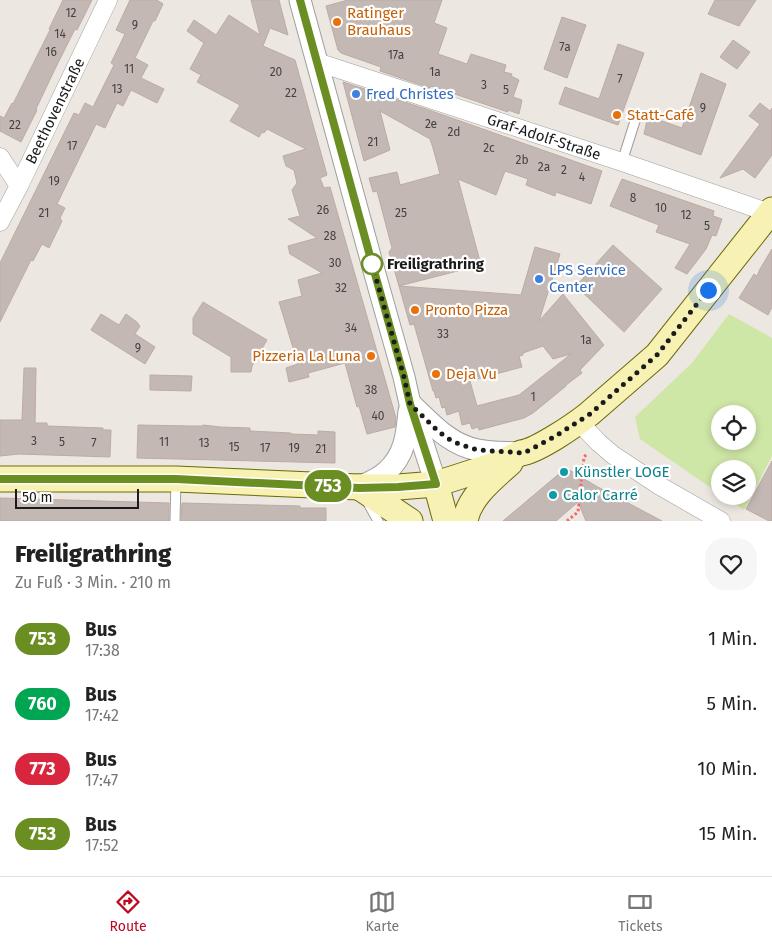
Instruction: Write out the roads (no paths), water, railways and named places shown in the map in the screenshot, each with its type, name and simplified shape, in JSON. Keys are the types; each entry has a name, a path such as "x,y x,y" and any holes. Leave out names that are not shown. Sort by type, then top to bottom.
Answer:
{"main road":[{"path":"0,479 176,479 359,488 398,487 436,484 495,464 542,444 579,422 657,355 771,211"},
{"path":"465,521 466,512 490,480 521,453"},
{"path":"436,484 446,521"},
{"path":"359,488 410,521"}],"street":[{"name":"Beethovenstraße","path":"0,222 108,0"},
{"path":"300,0 410,404 436,484"},
{"name":"Graf-Adolf-Straße","path":"317,62 771,211"},
{"path":"0,157 19,186"},
{"path":"410,404 439,432 459,444 478,450 521,453"},
{"path":"359,488 386,473 403,450 407,435 410,404"},
{"path":"579,422 599,443 614,455 660,486 721,521"}],"lane":[{"path":"622,162 636,118"},
{"path":"175,521 176,479"},
{"path":"359,488 378,521"}],"place":[{"name":"Ratinger Brauhaus","path":"337,22"},
{"name":"Fred Christes","path":"356,94"},
{"name":"Statt-Café","path":"617,115"},
{"name":"Freiligrathring","path":"372,264"},
{"name":"LPS Service Center","path":"539,279"},
{"name":"Pronto Pizza","path":"415,310"},
{"name":"Pizzeria La Luna","path":"371,356"},
{"name":"Deja Vu","path":"436,374"},
{"name":"Künstler LOGE","path":"564,472"},
{"name":"Calor Carré","path":"553,495"}]}
